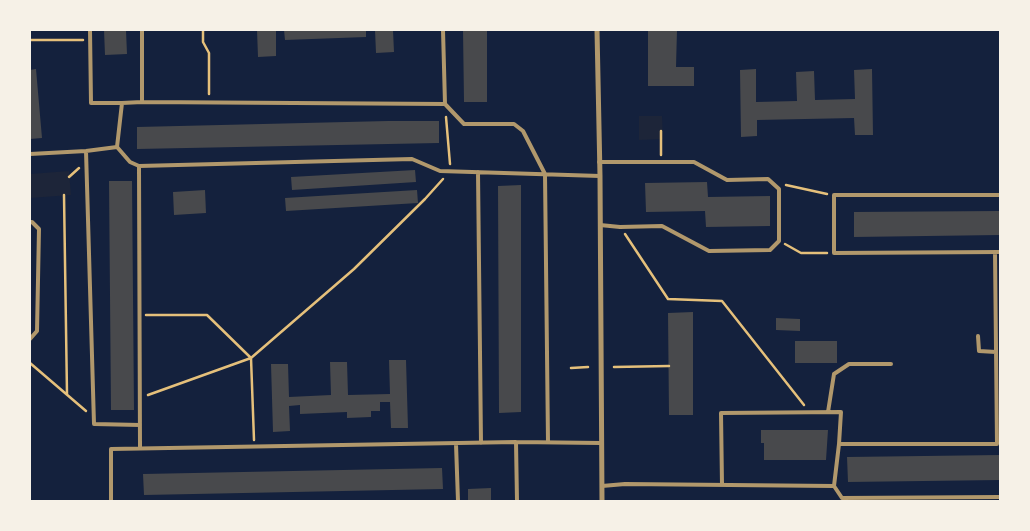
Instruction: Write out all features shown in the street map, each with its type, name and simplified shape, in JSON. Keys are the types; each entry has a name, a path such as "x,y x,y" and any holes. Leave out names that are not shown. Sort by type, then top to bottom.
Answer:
{"street":[{"path":"597,30 602,501"}],"lane":[{"path":"90,30 91,103 445,104"},
{"path":"142,30 142,102"},
{"path":"443,30 445,104 464,124 514,124 523,131 545,174 548,442"},
{"path":"122,103 117,147 130,162 138,166 412,159 440,171 600,176"},
{"path":"30,154 86,151 117,147"},
{"path":"86,151 94,424 140,425"},
{"path":"599,162 694,162 727,180 768,179 779,189 779,241 770,250 709,251 662,226 620,227 600,225"},
{"path":"138,166 140,448"},
{"path":"478,172 482,443"},
{"path":"839,444 997,444 998,252 834,253 834,195 1000,195"},
{"path":"30,222 39,229 37,331 30,339"},
{"path":"978,336 978,350 996,352"},
{"path":"828,412 834,374 849,364 891,364"},
{"path":"722,485 721,413 841,412 834,486 842,498 1000,497"},
{"path":"516,442 517,501"},
{"path":"111,501 111,449 516,442 601,443"},
{"path":"456,444 458,501"},
{"path":"602,486 625,484 834,486"}],"path":[{"path":"203,30 203,42 209,53 209,102"},
{"path":"30,40 90,40"},
{"path":"140,398 252,358 354,269 425,199 450,171 445,104"},
{"path":"661,131 661,161"},
{"path":"779,189 787,185 834,195"},
{"path":"64,195 67,394"},
{"path":"620,227 668,299 722,301 810,412"},
{"path":"779,241 801,254 834,253"},
{"path":"139,315 207,315 252,358 255,447"},
{"path":"30,363 94,417"},
{"path":"614,367 669,366"},
{"path":"571,368 588,367"}],"shaded area":[{"path":"639,116 662,116 663,139 639,140"},
{"path":"69,171 71,195 30,198 30,174"}],"building":[{"path":"104,30 126,30 127,54 105,55"},
{"path":"257,30 276,30 276,56 258,57"},
{"path":"284,30 366,30 366,37 285,40"},
{"path":"375,30 393,30 394,52 376,53"},
{"path":"463,30 487,30 487,102 464,102"},
{"path":"648,30 677,30 676,67 694,67 694,86 648,86"},
{"path":"36,69 42,138 30,139 30,70"},
{"path":"756,69 756,102 797,101 796,72 814,71 815,100 855,99 854,70 872,69 873,135 855,135 854,118 757,120 757,136 741,137 740,70"},
{"path":"439,121 439,143 137,149 137,127"},
{"path":"415,170 416,182 292,190 291,177"},
{"path":"109,181 132,181 134,410 111,410"},
{"path":"707,182 708,197 770,196 770,226 706,227 705,211 646,212 645,183"},
{"path":"521,185 521,412 499,413 498,186"},
{"path":"205,190 206,213 174,215 173,192"},
{"path":"417,190 418,203 286,211 285,198"},
{"path":"1000,211 1000,235 854,237 854,212"},
{"path":"693,312 693,415 669,415 668,313"},
{"path":"776,318 800,319 800,331 776,330"},
{"path":"795,341 837,341 837,363 795,363"},
{"path":"389,360 406,360 408,428 391,428 390,402 380,402 380,411 371,411 371,417 347,418 347,412 300,414 300,405 289,406 290,431 273,432 271,364 288,364 289,397 331,395 330,362 347,362 348,395 390,394"},
{"path":"761,430 828,430 826,460 764,460 764,443 761,443"},
{"path":"1000,455 1000,480 848,482 847,457"},
{"path":"442,468 443,489 144,495 143,474"},
{"path":"491,488 491,501 468,501 468,489"}]}
